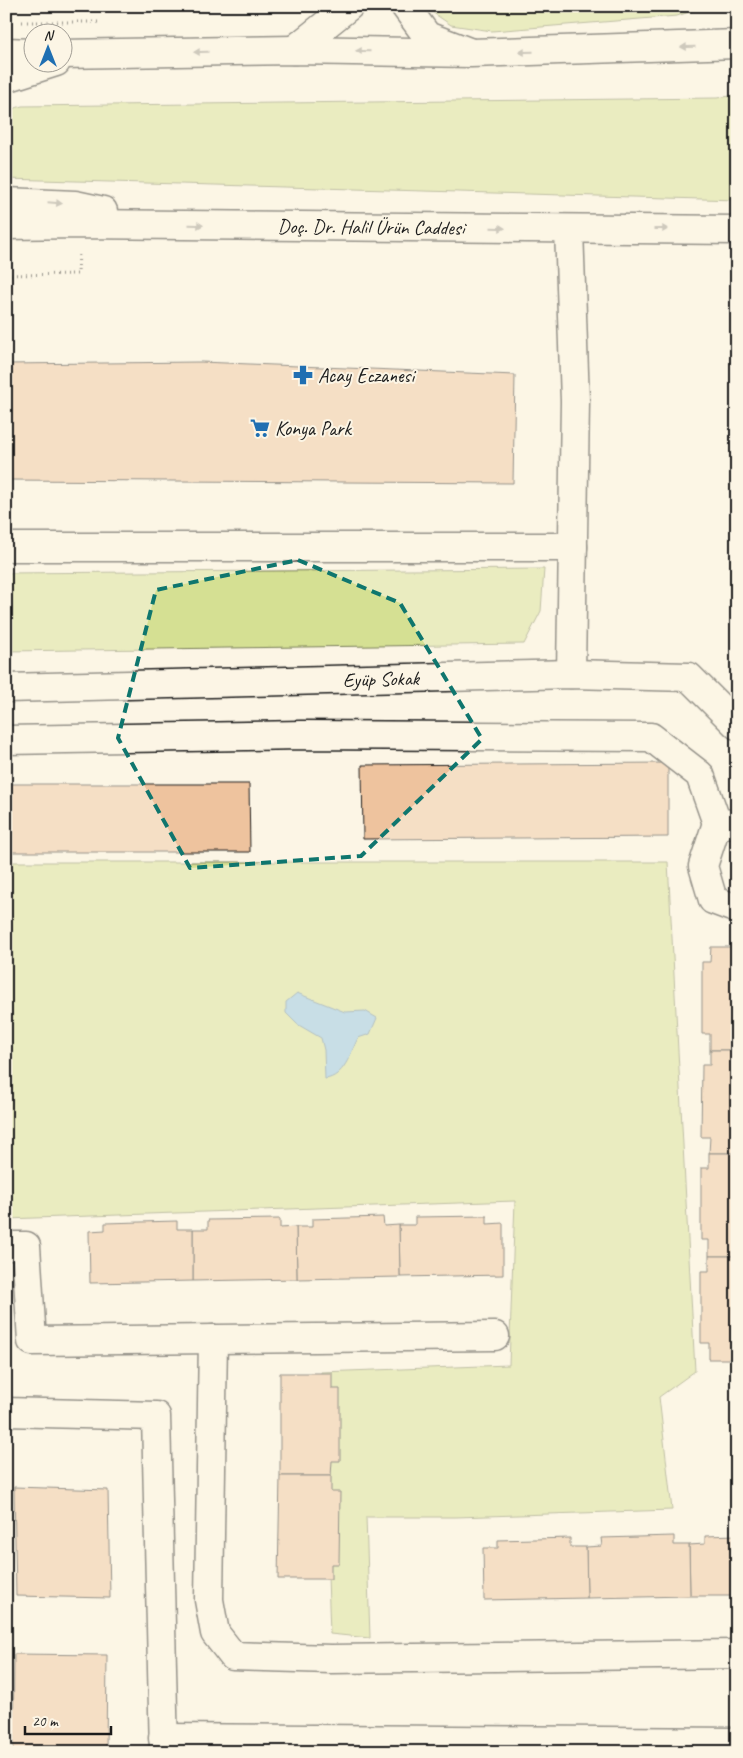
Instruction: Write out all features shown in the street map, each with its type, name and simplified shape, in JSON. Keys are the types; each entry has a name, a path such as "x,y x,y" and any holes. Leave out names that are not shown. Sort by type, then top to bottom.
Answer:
{"street":[{"path":"294,50 349,9 349,6"},
{"path":"405,6 427,36 471,53"},
{"path":"72,56 294,50 471,53 737,44"},
{"path":"6,52 22,53"},
{"path":"6,78 25,72"},
{"path":"6,202 75,205 147,224"},
{"name":"Doç. Dr. Halil Ürün Caddesi","path":"6,225 147,224 737,230"},
{"path":"569,229 575,401 571,674"},
{"path":"6,547 572,547"},
{"name":"Eyüp Sokak","path":"6,688 571,674 689,676 737,725"},
{"path":"6,740 301,735 651,737 700,774 727,824 703,866 713,900 737,909"},
{"path":"6,1246 26,1246 32,1341 494,1336"},
{"path":"213,1340 209,1600 215,1634 233,1656 331,1659 737,1654"},
{"path":"6,1412 156,1416 163,1745 485,1746 737,1742"}],"path":[{"path":"6,275 78,274 80,224"}],"highlighted area":[{"path":"298,560 400,603 482,739 361,856 190,868 118,738 156,590"}],"green space":[{"path":"423,6 708,6 677,16 492,31 451,25"},
{"path":"737,95 737,200 6,179 6,111 22,106 717,98"},
{"path":"544,569 541,611 524,644 6,651 6,573"},
{"path":"6,862 668,862 695,1371 659,1397 672,1510 456,1517 366,1517 370,1638 330,1634 321,1372 509,1365 515,1201 6,1219"}],"water":[{"path":"297,993 345,1012 365,1011 377,1018 370,1034 358,1038 346,1064 332,1077 325,1079 324,1050 321,1038 297,1024 286,1013 286,1002"}],"building":[{"name":"Konya Park","path":"201,362 515,375 513,483 6,480 6,364"},
{"path":"668,763 668,837 363,839 362,765"},
{"path":"6,784 249,784 250,852 6,852"},
{"path":"711,947 737,947 737,1050 710,1050 710,1034 702,1034 702,962 710,962"},
{"path":"710,1050 737,1050 737,1153 709,1153 710,1137 701,1137 702,1065 710,1065"},
{"path":"709,1153 737,1153 737,1256 709,1256 709,1240 701,1240 701,1168 709,1168"},
{"path":"487,1216 487,1224 503,1223 503,1275 400,1277 399,1225 415,1225 415,1217"},
{"path":"383,1217 384,1226 399,1225 400,1277 297,1279 296,1227 312,1227 312,1219"},
{"path":"280,1219 280,1228 296,1227 297,1279 193,1281 193,1229 208,1229 208,1220"},
{"path":"177,1221 177,1229 193,1229 193,1281 90,1283 89,1231 105,1230 105,1223"},
{"path":"709,1256 737,1256 737,1359 709,1359 709,1343 701,1343 701,1271 709,1271"},
{"path":"280,1373 332,1373 332,1389 340,1389 340,1461 332,1461 331,1476 280,1476"},
{"path":"280,1476 331,1476 331,1492 340,1492 339,1564 331,1564 331,1579 278,1579"},
{"path":"14,1487 108,1490 110,1598 16,1596"},
{"path":"737,1535 737,1596 690,1596 689,1545 705,1544 705,1536"},
{"path":"674,1536 674,1545 689,1545 690,1596 587,1598 586,1547 602,1546 601,1538"},
{"path":"570,1538 570,1547 586,1547 587,1598 484,1600 483,1548 498,1548 498,1540"},
{"path":"14,1654 107,1655 106,1752 13,1752"}],"place":[{"name":"Acay Eczanesi","path":"303,375"},
{"name":"Konya Park","path":"260,428"}]}
